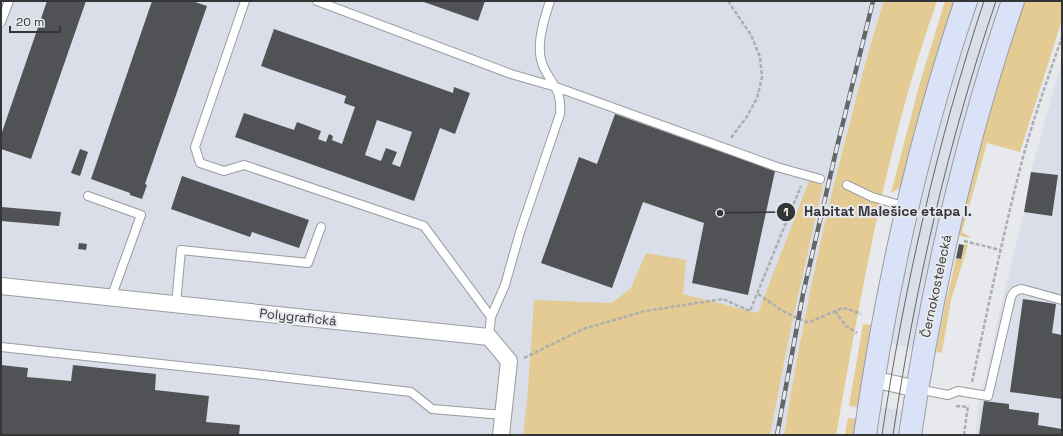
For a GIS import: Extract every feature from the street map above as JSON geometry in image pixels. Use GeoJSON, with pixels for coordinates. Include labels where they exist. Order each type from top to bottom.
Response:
{"type":"FeatureCollection","features":[{"type":"Feature","properties":{"kind":"main road"},"geometry":{"type":"LineString","coordinates":[[865,435],[873,379],[887,303],[907,207],[936,96],[966,1]]}},
{"type":"Feature","properties":{"kind":"main road","name":"Černokostelecká"},"geometry":{"type":"LineString","coordinates":[[910,435],[917,388],[938,275],[957,190],[985,88],[1013,1]]}},
{"type":"Feature","properties":{"kind":"street","name":"Polygrafická"},"geometry":{"type":"LineString","coordinates":[[1,286],[489,336]]}},
{"type":"Feature","properties":{"kind":"street"},"geometry":{"type":"LineString","coordinates":[[489,336],[509,361],[501,435]]}},
{"type":"Feature","properties":{"kind":"street"},"geometry":{"type":"LineString","coordinates":[[873,379],[917,388]]}},
{"type":"Feature","properties":{"kind":"lane"},"geometry":{"type":"LineString","coordinates":[[1,22],[9,1]]}},
{"type":"Feature","properties":{"kind":"lane"},"geometry":{"type":"LineString","coordinates":[[245,1],[195,147],[200,163],[224,171],[244,165],[424,226],[491,317]]}},
{"type":"Feature","properties":{"kind":"lane"},"geometry":{"type":"LineString","coordinates":[[317,1],[512,74],[556,87],[777,167],[820,179]]}},
{"type":"Feature","properties":{"kind":"lane"},"geometry":{"type":"LineString","coordinates":[[489,336],[491,317],[506,285],[520,232],[560,114],[561,101],[556,87],[543,67],[539,48],[542,25],[550,1]]}},
{"type":"Feature","properties":{"kind":"lane"},"geometry":{"type":"LineString","coordinates":[[846,185],[872,197],[907,207]]}},
{"type":"Feature","properties":{"kind":"lane"},"geometry":{"type":"LineString","coordinates":[[88,196],[141,215],[111,298]]}},
{"type":"Feature","properties":{"kind":"lane"},"geometry":{"type":"LineString","coordinates":[[176,304],[181,250],[308,263],[321,227]]}},
{"type":"Feature","properties":{"kind":"lane"},"geometry":{"type":"LineString","coordinates":[[917,388],[948,395],[958,391],[988,396],[1011,297],[1014,292],[1022,289],[1062,300]]}},
{"type":"Feature","properties":{"kind":"lane"},"geometry":{"type":"LineString","coordinates":[[1,347],[410,392],[432,409],[503,415]]}},
{"type":"Feature","properties":{"kind":"path"},"geometry":{"type":"LineString","coordinates":[[726,149],[731,136],[746,118],[757,98],[762,77],[760,57],[751,35],[728,1]]}},
{"type":"Feature","properties":{"kind":"path"},"geometry":{"type":"LineString","coordinates":[[964,435],[970,393],[1000,250],[1022,160],[1044,88],[1062,37]]}},
{"type":"Feature","properties":{"kind":"path"},"geometry":{"type":"LineString","coordinates":[[524,358],[583,329],[644,311],[723,300],[750,311],[806,175]]}},
{"type":"Feature","properties":{"kind":"path"},"geometry":{"type":"LineString","coordinates":[[959,239],[1000,250]]}},
{"type":"Feature","properties":{"kind":"path"},"geometry":{"type":"LineString","coordinates":[[758,294],[781,310],[806,322],[810,322],[842,308],[861,314]]}},
{"type":"Feature","properties":{"kind":"path"},"geometry":{"type":"LineString","coordinates":[[835,311],[846,326],[858,333]]}},
{"type":"Feature","properties":{"kind":"path"},"geometry":{"type":"LineString","coordinates":[[954,405],[968,408]]}},
{"type":"Feature","properties":{"kind":"shaded area"},"geometry":{"type":"Polygon","coordinates":[[[1,1],[884,1],[874,29],[839,162],[803,324],[784,435],[1,435],[1,1]]]}},
{"type":"Feature","properties":{"kind":"shaded area"},"geometry":{"type":"Polygon","coordinates":[[[884,1],[937,1],[919,54],[890,161],[866,270],[836,435],[784,435],[805,315],[822,236],[862,74],[884,1]]]}},
{"type":"Feature","properties":{"kind":"shaded area"},"geometry":{"type":"Polygon","coordinates":[[[945,1],[955,1],[903,183],[899,188],[891,193],[919,86],[945,1]]]}},
{"type":"Feature","properties":{"kind":"shaded area"},"geometry":{"type":"Polygon","coordinates":[[[977,1],[1003,1],[914,346],[912,348],[892,344],[890,341],[919,203],[956,67],[977,1]]]}},
{"type":"Feature","properties":{"kind":"shaded area"},"geometry":{"type":"Polygon","coordinates":[[[1024,1],[1062,1],[1062,20],[1020,152],[987,143],[962,232],[970,238],[957,235],[990,108],[1024,1]]]}},
{"type":"Feature","properties":{"kind":"shaded area"},"geometry":{"type":"Polygon","coordinates":[[[1062,60],[1062,435],[975,435],[981,389],[985,381],[997,323],[1024,212],[1031,172],[1062,60]]]}},
{"type":"Feature","properties":{"kind":"shaded area"},"geometry":{"type":"Polygon","coordinates":[[[809,181],[823,185],[791,327],[770,435],[523,435],[527,402],[534,300],[612,303],[631,288],[646,253],[686,260],[683,294],[758,313],[809,181]]]}},
{"type":"Feature","properties":{"kind":"shaded area"},"geometry":{"type":"Polygon","coordinates":[[[964,244],[968,245],[951,300],[942,352],[938,353],[936,351],[947,295],[956,258],[961,259],[964,244]]]}},
{"type":"Feature","properties":{"kind":"shaded area"},"geometry":{"type":"Polygon","coordinates":[[[863,324],[872,325],[858,407],[849,406],[863,324]]]}},
{"type":"Feature","properties":{"kind":"shaded area"},"geometry":{"type":"Polygon","coordinates":[[[881,407],[903,411],[903,414],[900,414],[897,435],[878,435],[881,412],[878,411],[881,407]]]}},
{"type":"Feature","properties":{"kind":"shaded area"},"geometry":{"type":"Polygon","coordinates":[[[848,418],[857,419],[854,435],[845,435],[848,418]]]}},
{"type":"Feature","properties":{"kind":"building"},"geometry":{"type":"Polygon","coordinates":[[[47,1],[86,1],[31,159],[1,149],[1,135],[47,1]]]}},
{"type":"Feature","properties":{"kind":"building"},"geometry":{"type":"Polygon","coordinates":[[[152,1],[192,1],[207,6],[145,184],[147,185],[142,199],[130,195],[130,193],[91,179],[152,1]]]}},
{"type":"Feature","properties":{"kind":"building"},"geometry":{"type":"Polygon","coordinates":[[[421,1],[485,1],[478,21],[421,1]]]}},
{"type":"Feature","properties":{"kind":"building"},"geometry":{"type":"Polygon","coordinates":[[[274,29],[453,93],[454,87],[470,93],[455,134],[440,128],[414,201],[235,137],[244,113],[294,130],[297,122],[321,131],[318,139],[326,142],[329,134],[333,136],[332,140],[342,144],[355,107],[344,103],[346,96],[261,66],[274,29]],[[377,120],[365,155],[381,161],[386,148],[397,152],[392,164],[400,167],[412,132],[377,120]]]}},
{"type":"Feature","properties":{"kind":"building"},"geometry":{"type":"Polygon","coordinates":[[[615,114],[775,171],[748,295],[692,283],[704,223],[643,202],[612,288],[541,263],[579,157],[597,164],[615,114]]]}},
{"type":"Feature","properties":{"kind":"building"},"geometry":{"type":"Polygon","coordinates":[[[80,149],[88,152],[80,176],[71,173],[80,149]]]}},
{"type":"Feature","properties":{"kind":"building"},"geometry":{"type":"Polygon","coordinates":[[[1031,172],[1058,175],[1052,216],[1024,212],[1031,172]]]}},
{"type":"Feature","properties":{"kind":"building"},"geometry":{"type":"Polygon","coordinates":[[[182,176],[309,220],[299,248],[252,232],[250,237],[171,209],[182,176]]]}},
{"type":"Feature","properties":{"kind":"building"},"geometry":{"type":"Polygon","coordinates":[[[1,207],[61,212],[59,226],[1,221],[1,207]]]}},
{"type":"Feature","properties":{"kind":"building"},"geometry":{"type":"Polygon","coordinates":[[[79,243],[87,244],[86,250],[78,249],[79,243]]]}},
{"type":"Feature","properties":{"kind":"building"},"geometry":{"type":"Polygon","coordinates":[[[959,244],[964,245],[961,259],[956,258],[959,244]]]}},
{"type":"Feature","properties":{"kind":"building"},"geometry":{"type":"Polygon","coordinates":[[[1023,299],[1056,304],[1052,333],[1062,335],[1062,399],[1010,392],[1023,299]]]}},
{"type":"Feature","properties":{"kind":"building"},"geometry":{"type":"Polygon","coordinates":[[[1,365],[28,368],[27,377],[71,381],[73,365],[156,374],[155,390],[209,396],[206,422],[240,425],[239,435],[1,435],[1,365]]]}},
{"type":"Feature","properties":{"kind":"building"},"geometry":{"type":"Polygon","coordinates":[[[984,401],[1009,404],[1009,409],[1039,413],[1038,425],[1062,429],[1062,435],[979,435],[984,401]]]}},
{"type":"Feature","properties":{"kind":"tram line"},"geometry":{"type":"LineString","coordinates":[[882,435],[901,325],[924,216],[951,108],[984,1]]}},
{"type":"Feature","properties":{"kind":"tram line"},"geometry":{"type":"LineString","coordinates":[[893,435],[912,325],[935,216],[963,108],[996,1]]}},
{"type":"Feature","properties":{"kind":"railway"},"geometry":{"type":"LineString","coordinates":[[777,435],[803,294],[873,1]]}},
{"type":"Feature","properties":{"kind":"place","name":"Habitat Malešice etapa I."},"geometry":{"type":"Point","coordinates":[720,213]}}]}
